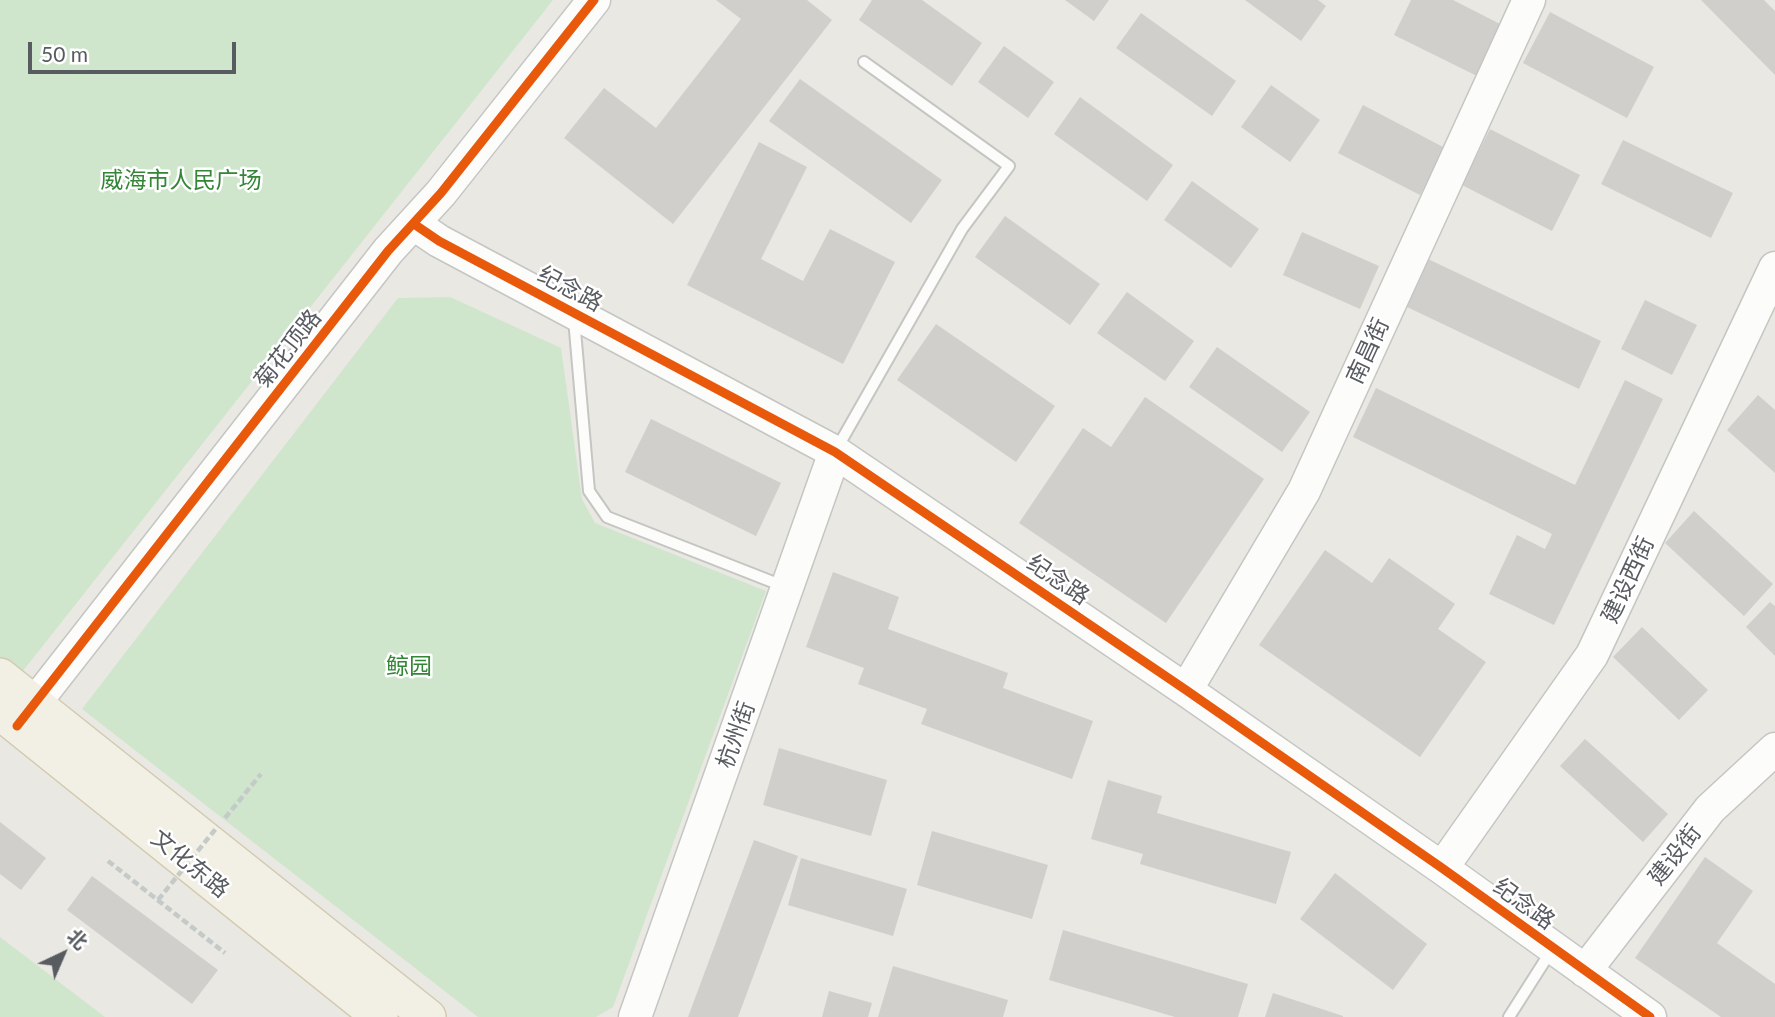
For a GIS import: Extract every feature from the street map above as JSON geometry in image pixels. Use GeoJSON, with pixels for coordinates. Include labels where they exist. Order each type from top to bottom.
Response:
{"type":"FeatureCollection","features":[{"type":"Feature","properties":{"kind":"main road"},"geometry":{"type":"LineString","coordinates":[[0,676],[17,714],[428,1017]]}},
{"type":"Feature","properties":{"kind":"main road","name":"文化东路"},"geometry":{"type":"LineString","coordinates":[[17,714],[380,1017]]}},
{"type":"Feature","properties":{"kind":"street","name":"菊花顶路"},"geometry":{"type":"LineString","coordinates":[[17,714],[388,251],[414,224],[594,0]]}},
{"type":"Feature","properties":{"kind":"street","name":"南昌街"},"geometry":{"type":"LineString","coordinates":[[1186,690],[1304,491],[1529,0]]}},
{"type":"Feature","properties":{"kind":"street","name":"纪念路"},"geometry":{"type":"LineString","coordinates":[[414,224],[439,241],[835,452],[1186,690],[1650,1017]]}},
{"type":"Feature","properties":{"kind":"street","name":"建设西街"},"geometry":{"type":"LineString","coordinates":[[1442,868],[1592,655],[1775,268]]}},
{"type":"Feature","properties":{"kind":"street","name":"杭州街"},"geometry":{"type":"LineString","coordinates":[[635,1017],[835,452]]}},
{"type":"Feature","properties":{"kind":"street","name":"建设街"},"geometry":{"type":"LineString","coordinates":[[1585,971],[1710,809],[1775,749]]}},
{"type":"Feature","properties":{"kind":"lane"},"geometry":{"type":"LineString","coordinates":[[835,452],[961,229],[1009,166],[864,62]]}},
{"type":"Feature","properties":{"kind":"lane"},"geometry":{"type":"LineString","coordinates":[[573,313],[589,491],[607,517],[788,588]]}},
{"type":"Feature","properties":{"kind":"lane"},"geometry":{"type":"LineString","coordinates":[[1509,1017],[1552,949]]}},
{"type":"Feature","properties":{"kind":"path"},"geometry":{"type":"LineString","coordinates":[[158,900],[261,774]]}},
{"type":"Feature","properties":{"kind":"path"},"geometry":{"type":"LineString","coordinates":[[108,861],[225,953]]}},
{"type":"Feature","properties":{"kind":"green space","name":"威海市人民广场"},"geometry":{"type":"Polygon","coordinates":[[[0,0],[553,0],[15,681],[0,669],[0,0]]]}},
{"type":"Feature","properties":{"kind":"green space","name":"鲸园"},"geometry":{"type":"Polygon","coordinates":[[[450,297],[561,348],[582,499],[595,523],[766,591],[613,1007],[596,1017],[478,1017],[82,709],[398,298],[450,297]]]}},
{"type":"Feature","properties":{"kind":"green space"},"geometry":{"type":"Polygon","coordinates":[[[0,937],[105,1017],[0,1017],[0,937]]]}},
{"type":"Feature","properties":{"kind":"building"},"geometry":{"type":"Polygon","coordinates":[[[716,0],[807,0],[832,20],[673,224],[564,138],[604,88],[656,128],[741,19],[716,0]]]}},
{"type":"Feature","properties":{"kind":"building"},"geometry":{"type":"Polygon","coordinates":[[[872,0],[922,0],[982,43],[952,86],[859,20],[872,0]]]}},
{"type":"Feature","properties":{"kind":"building"},"geometry":{"type":"Polygon","coordinates":[[[1065,0],[1109,0],[1094,21],[1065,0]]]}},
{"type":"Feature","properties":{"kind":"building"},"geometry":{"type":"Polygon","coordinates":[[[1245,0],[1318,0],[1326,6],[1301,41],[1245,0]]]}},
{"type":"Feature","properties":{"kind":"building"},"geometry":{"type":"Polygon","coordinates":[[[1411,0],[1453,0],[1502,25],[1477,76],[1394,35],[1411,0]]]}},
{"type":"Feature","properties":{"kind":"building"},"geometry":{"type":"Polygon","coordinates":[[[1701,0],[1764,0],[1775,11],[1775,75],[1701,0]]]}},
{"type":"Feature","properties":{"kind":"building"},"geometry":{"type":"Polygon","coordinates":[[[1550,12],[1654,67],[1627,118],[1523,63],[1550,12]]]}},
{"type":"Feature","properties":{"kind":"building"},"geometry":{"type":"Polygon","coordinates":[[[1141,13],[1236,81],[1212,116],[1116,48],[1141,13]]]}},
{"type":"Feature","properties":{"kind":"building"},"geometry":{"type":"Polygon","coordinates":[[[1004,46],[1054,82],[1028,118],[978,82],[1004,46]]]}},
{"type":"Feature","properties":{"kind":"building"},"geometry":{"type":"Polygon","coordinates":[[[800,79],[942,180],[911,223],[769,121],[800,79]]]}},
{"type":"Feature","properties":{"kind":"building"},"geometry":{"type":"Polygon","coordinates":[[[1271,85],[1320,120],[1290,162],[1241,127],[1271,85]]]}},
{"type":"Feature","properties":{"kind":"building"},"geometry":{"type":"Polygon","coordinates":[[[1080,97],[1173,165],[1147,201],[1054,134],[1080,97]]]}},
{"type":"Feature","properties":{"kind":"building"},"geometry":{"type":"Polygon","coordinates":[[[1363,105],[1445,148],[1420,195],[1338,153],[1363,105]]]}},
{"type":"Feature","properties":{"kind":"building"},"geometry":{"type":"Polygon","coordinates":[[[1490,129],[1580,175],[1552,231],[1462,185],[1490,129]]]}},
{"type":"Feature","properties":{"kind":"building"},"geometry":{"type":"Polygon","coordinates":[[[1623,140],[1733,193],[1711,238],[1601,184],[1623,140]]]}},
{"type":"Feature","properties":{"kind":"building"},"geometry":{"type":"Polygon","coordinates":[[[759,142],[807,167],[761,259],[803,281],[830,229],[895,262],[843,364],[687,285],[759,142]]]}},
{"type":"Feature","properties":{"kind":"building"},"geometry":{"type":"Polygon","coordinates":[[[1192,181],[1259,229],[1231,268],[1164,220],[1192,181]]]}},
{"type":"Feature","properties":{"kind":"building"},"geometry":{"type":"Polygon","coordinates":[[[1005,216],[1100,284],[1070,325],[975,257],[1005,216]]]}},
{"type":"Feature","properties":{"kind":"building"},"geometry":{"type":"Polygon","coordinates":[[[1302,232],[1379,266],[1360,309],[1283,275],[1302,232]]]}},
{"type":"Feature","properties":{"kind":"building"},"geometry":{"type":"Polygon","coordinates":[[[1428,259],[1601,341],[1579,389],[1405,306],[1428,259]]]}},
{"type":"Feature","properties":{"kind":"building"},"geometry":{"type":"Polygon","coordinates":[[[1127,292],[1194,341],[1165,381],[1097,333],[1127,292]]]}},
{"type":"Feature","properties":{"kind":"building"},"geometry":{"type":"Polygon","coordinates":[[[1645,300],[1697,325],[1672,375],[1621,349],[1645,300]]]}},
{"type":"Feature","properties":{"kind":"building"},"geometry":{"type":"Polygon","coordinates":[[[936,324],[1055,406],[1016,462],[897,380],[936,324]]]}},
{"type":"Feature","properties":{"kind":"building"},"geometry":{"type":"Polygon","coordinates":[[[1217,347],[1310,412],[1282,452],[1189,387],[1217,347]]]}},
{"type":"Feature","properties":{"kind":"building"},"geometry":{"type":"Polygon","coordinates":[[[1625,380],[1663,399],[1554,625],[1489,594],[1517,535],[1545,549],[1552,534],[1353,437],[1376,388],[1575,485],[1625,380]]]}},
{"type":"Feature","properties":{"kind":"building"},"geometry":{"type":"Polygon","coordinates":[[[1758,395],[1775,410],[1775,473],[1727,430],[1758,395]]]}},
{"type":"Feature","properties":{"kind":"building"},"geometry":{"type":"Polygon","coordinates":[[[1145,397],[1264,479],[1166,623],[1019,523],[1083,428],[1111,447],[1145,397]]]}},
{"type":"Feature","properties":{"kind":"building"},"geometry":{"type":"Polygon","coordinates":[[[651,419],[781,483],[756,536],[625,472],[651,419]]]}},
{"type":"Feature","properties":{"kind":"building"},"geometry":{"type":"Polygon","coordinates":[[[1694,511],[1773,584],[1744,616],[1665,543],[1694,511]]]}},
{"type":"Feature","properties":{"kind":"building"},"geometry":{"type":"Polygon","coordinates":[[[1325,550],[1372,583],[1389,558],[1455,604],[1438,629],[1486,662],[1420,757],[1259,645],[1325,550]]]}},
{"type":"Feature","properties":{"kind":"building"},"geometry":{"type":"Polygon","coordinates":[[[833,572],[899,597],[888,629],[1008,673],[1003,688],[1093,721],[1072,779],[921,724],[927,709],[858,684],[864,668],[806,647],[833,572]]]}},
{"type":"Feature","properties":{"kind":"building"},"geometry":{"type":"Polygon","coordinates":[[[1770,602],[1775,606],[1775,656],[1746,627],[1770,602]]]}},
{"type":"Feature","properties":{"kind":"building"},"geometry":{"type":"Polygon","coordinates":[[[1642,627],[1708,690],[1679,720],[1613,657],[1642,627]]]}},
{"type":"Feature","properties":{"kind":"building"},"geometry":{"type":"Polygon","coordinates":[[[1585,739],[1668,814],[1643,842],[1560,766],[1585,739]]]}},
{"type":"Feature","properties":{"kind":"building"},"geometry":{"type":"Polygon","coordinates":[[[779,748],[887,780],[871,836],[763,805],[779,748]]]}},
{"type":"Feature","properties":{"kind":"building"},"geometry":{"type":"Polygon","coordinates":[[[1108,780],[1162,796],[1157,813],[1291,852],[1276,904],[1140,864],[1143,854],[1091,839],[1108,780]]]}},
{"type":"Feature","properties":{"kind":"building"},"geometry":{"type":"Polygon","coordinates":[[[0,822],[46,858],[21,890],[0,874],[0,822]]]}},
{"type":"Feature","properties":{"kind":"building"},"geometry":{"type":"Polygon","coordinates":[[[932,831],[1048,865],[1032,919],[917,885],[932,831]]]}},
{"type":"Feature","properties":{"kind":"building"},"geometry":{"type":"Polygon","coordinates":[[[754,840],[798,856],[738,1017],[688,1017],[754,840]]]}},
{"type":"Feature","properties":{"kind":"building"},"geometry":{"type":"Polygon","coordinates":[[[1705,857],[1753,891],[1717,943],[1775,984],[1775,1017],[1721,1017],[1635,958],[1705,857]]]}},
{"type":"Feature","properties":{"kind":"building"},"geometry":{"type":"Polygon","coordinates":[[[801,858],[907,889],[893,936],[788,905],[801,858]]]}},
{"type":"Feature","properties":{"kind":"building"},"geometry":{"type":"Polygon","coordinates":[[[1335,873],[1427,944],[1393,990],[1300,919],[1335,873]]]}},
{"type":"Feature","properties":{"kind":"building"},"geometry":{"type":"Polygon","coordinates":[[[92,876],[218,970],[192,1004],[67,910],[92,876]]]}},
{"type":"Feature","properties":{"kind":"building"},"geometry":{"type":"Polygon","coordinates":[[[1063,930],[1248,984],[1238,1017],[1175,1017],[1049,980],[1063,930]]]}},
{"type":"Feature","properties":{"kind":"building"},"geometry":{"type":"Polygon","coordinates":[[[893,966],[1008,1000],[1003,1017],[878,1017],[893,966]]]}},
{"type":"Feature","properties":{"kind":"building"},"geometry":{"type":"Polygon","coordinates":[[[829,991],[872,1003],[868,1017],[822,1017],[829,991]]]}},
{"type":"Feature","properties":{"kind":"building"},"geometry":{"type":"Polygon","coordinates":[[[1273,993],[1343,1016],[1343,1017],[1265,1017],[1273,993]]]}},
{"type":"Feature","properties":{"kind":"cycle path"},"geometry":{"type":"LineString","coordinates":[[17,726],[388,251],[441,193],[594,0]]}},
{"type":"Feature","properties":{"kind":"cycle path"},"geometry":{"type":"LineString","coordinates":[[414,224],[439,241],[835,452],[1186,690],[1650,1017]]}}]}
